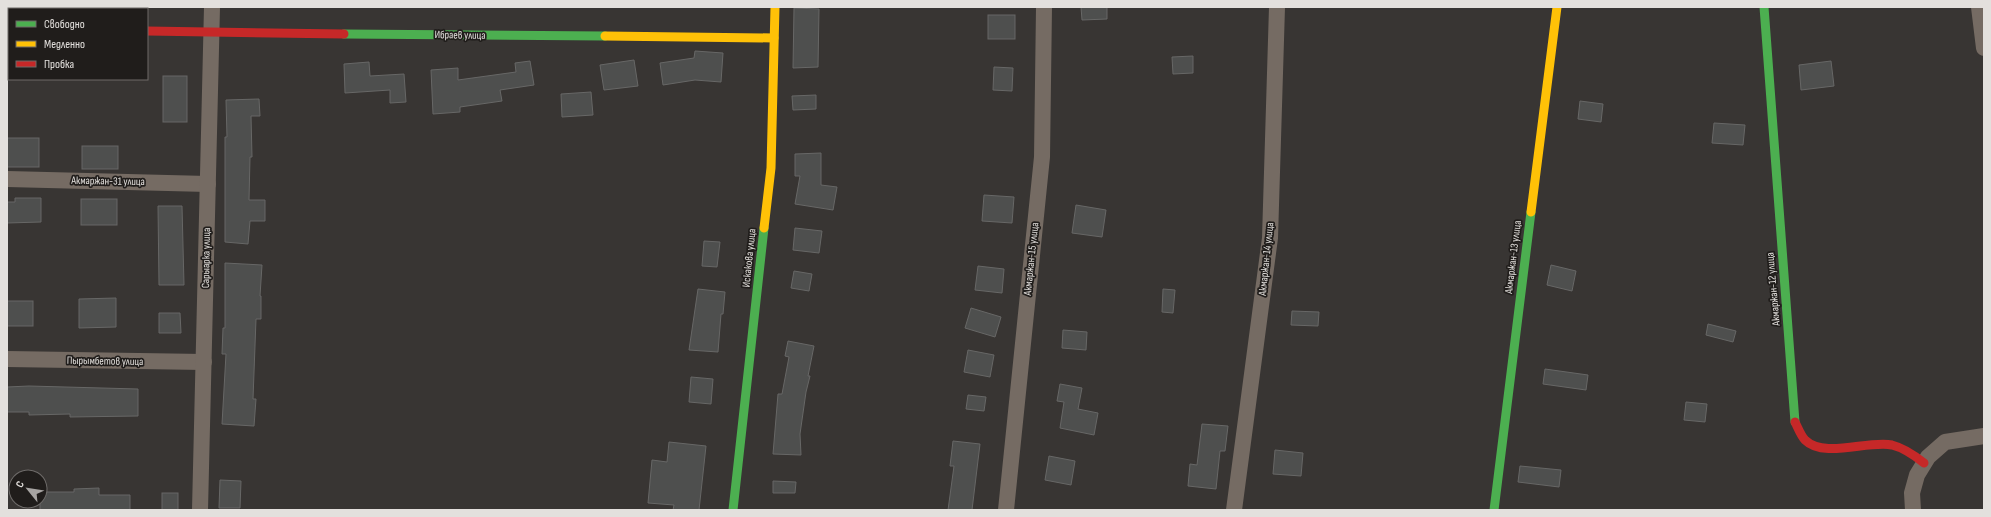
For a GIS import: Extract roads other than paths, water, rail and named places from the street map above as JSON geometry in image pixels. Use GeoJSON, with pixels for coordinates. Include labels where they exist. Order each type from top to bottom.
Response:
{"type":"FeatureCollection","features":[{"type":"Feature","properties":{"kind":"street","name":"Сарыарка улица"},"geometry":{"type":"LineString","coordinates":[[200,510],[212,7]]}},
{"type":"Feature","properties":{"kind":"street","name":"Искакова улица"},"geometry":{"type":"LineString","coordinates":[[733,510],[771,168],[774,7]]}},
{"type":"Feature","properties":{"kind":"street","name":"Акмаржан-15 улица"},"geometry":{"type":"LineString","coordinates":[[1006,510],[1042,157],[1044,7]]}},
{"type":"Feature","properties":{"kind":"street","name":"Акмаржан-14 улица"},"geometry":{"type":"LineString","coordinates":[[1234,510],[1270,238],[1277,7]]}},
{"type":"Feature","properties":{"kind":"street","name":"Акмаржан-13 улица"},"geometry":{"type":"LineString","coordinates":[[1494,510],[1557,7]]}},
{"type":"Feature","properties":{"kind":"street","name":"Акмаржан-12 улица"},"geometry":{"type":"LineString","coordinates":[[1764,7],[1795,423],[1807,441],[1831,450],[1872,443],[1891,444],[1905,449],[1924,463]]}},
{"type":"Feature","properties":{"kind":"street"},"geometry":{"type":"LineString","coordinates":[[1979,7],[1984,48]]}},
{"type":"Feature","properties":{"kind":"street","name":"Ибраев улица"},"geometry":{"type":"LineString","coordinates":[[148,31],[212,33],[774,38]]}},
{"type":"Feature","properties":{"kind":"street","name":"Акмаржан-31 улица"},"geometry":{"type":"LineString","coordinates":[[7,179],[208,184]]}},
{"type":"Feature","properties":{"kind":"street","name":"Пырымбетов улица"},"geometry":{"type":"LineString","coordinates":[[7,359],[204,362]]}},
{"type":"Feature","properties":{"kind":"street"},"geometry":{"type":"LineString","coordinates":[[1913,510],[1912,493],[1917,475],[1928,457],[1945,442],[1984,436]]}}]}
